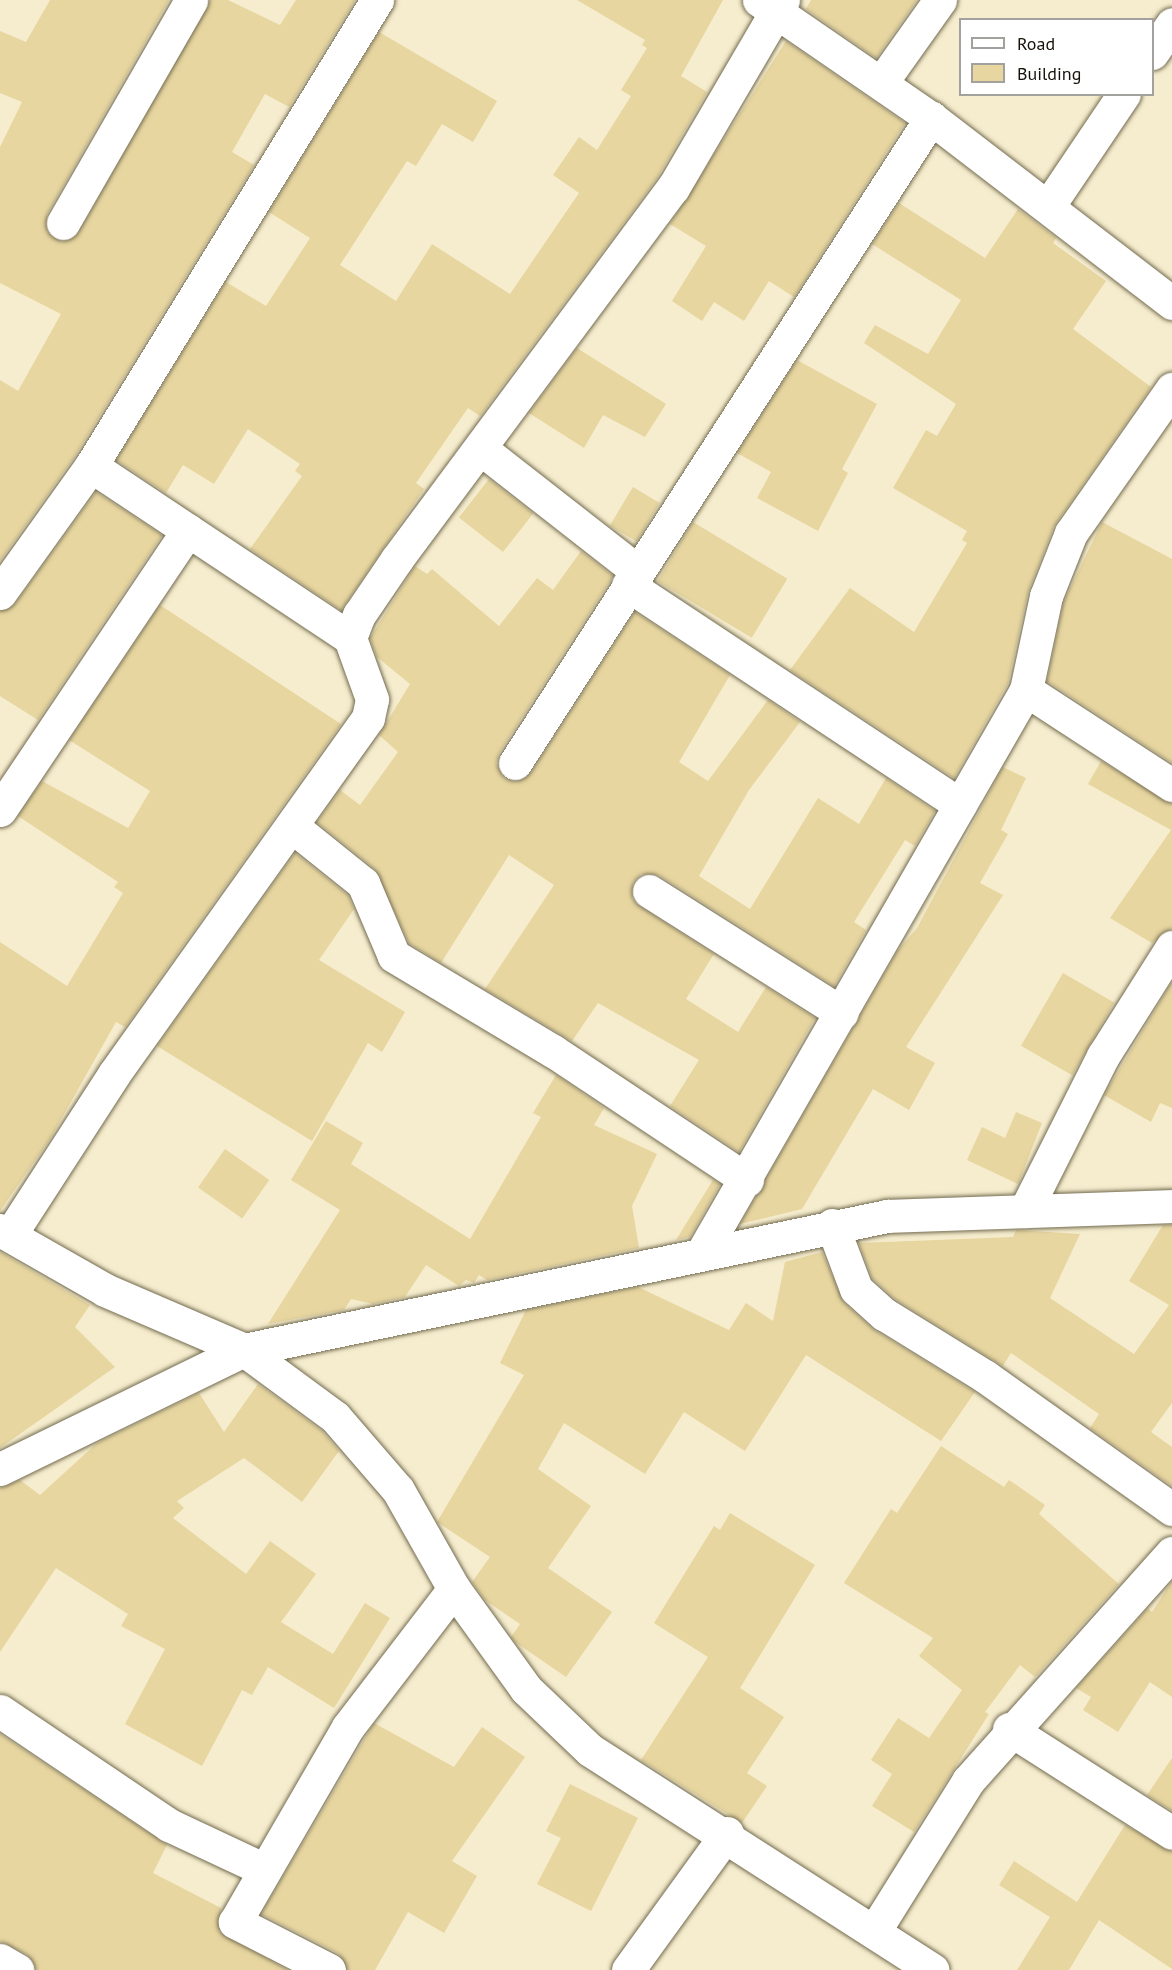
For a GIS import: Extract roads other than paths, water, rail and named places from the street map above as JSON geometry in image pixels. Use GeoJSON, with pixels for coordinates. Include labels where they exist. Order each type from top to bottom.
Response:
{"type":"FeatureCollection","features":[{"type":"Feature","properties":{"kind":"street"},"geometry":{"type":"LineString","coordinates":[[63,223],[191,0]]}},
{"type":"Feature","properties":{"kind":"street"},"geometry":{"type":"LineString","coordinates":[[0,593],[90,466],[377,0]]}},
{"type":"Feature","properties":{"kind":"street"},"geometry":{"type":"LineString","coordinates":[[881,83],[940,0]]}},
{"type":"Feature","properties":{"kind":"street"},"geometry":{"type":"LineString","coordinates":[[350,638],[359,615],[397,559],[673,188],[773,4],[1048,205],[1172,303]]}},
{"type":"Feature","properties":{"kind":"street"},"geometry":{"type":"LineString","coordinates":[[1154,50],[1172,24]]}},
{"type":"Feature","properties":{"kind":"street"},"geometry":{"type":"LineString","coordinates":[[1048,205],[1123,96]]}},
{"type":"Feature","properties":{"kind":"street"},"geometry":{"type":"LineString","coordinates":[[514,763],[931,118]]}},
{"type":"Feature","properties":{"kind":"street"},"geometry":{"type":"LineString","coordinates":[[702,1253],[747,1180],[1026,690],[1046,596],[1071,532],[1172,389]]}},
{"type":"Feature","properties":{"kind":"street"},"geometry":{"type":"LineString","coordinates":[[481,449],[633,578],[960,805]]}},
{"type":"Feature","properties":{"kind":"street"},"geometry":{"type":"LineString","coordinates":[[90,466],[350,638],[372,699],[368,718],[293,827],[114,1074],[5,1233],[105,1290],[244,1350],[335,1417],[398,1490],[454,1589],[526,1689],[590,1749],[727,1833],[933,1970]]}},
{"type":"Feature","properties":{"kind":"street"},"geometry":{"type":"LineString","coordinates":[[0,810],[188,530]]}},
{"type":"Feature","properties":{"kind":"street"},"geometry":{"type":"LineString","coordinates":[[1026,690],[1172,784]]}},
{"type":"Feature","properties":{"kind":"street"},"geometry":{"type":"LineString","coordinates":[[293,827],[363,883],[394,956],[553,1050],[747,1180]]}},
{"type":"Feature","properties":{"kind":"street"},"geometry":{"type":"LineString","coordinates":[[649,891],[842,1013]]}},
{"type":"Feature","properties":{"kind":"street"},"geometry":{"type":"LineString","coordinates":[[1025,1211],[1103,1056],[1172,947]]}},
{"type":"Feature","properties":{"kind":"street"},"geometry":{"type":"LineString","coordinates":[[0,1469],[244,1350],[832,1225],[887,1216],[1172,1206]]}},
{"type":"Feature","properties":{"kind":"street"},"geometry":{"type":"LineString","coordinates":[[832,1225],[856,1289],[884,1314],[986,1377],[1172,1509]]}},
{"type":"Feature","properties":{"kind":"street"},"geometry":{"type":"LineString","coordinates":[[875,1930],[968,1781],[1009,1729],[1172,1553]]}},
{"type":"Feature","properties":{"kind":"street"},"geometry":{"type":"LineString","coordinates":[[329,1970],[235,1922],[262,1869],[348,1727],[454,1589]]}},
{"type":"Feature","properties":{"kind":"street"},"geometry":{"type":"LineString","coordinates":[[0,1711],[169,1825],[262,1869]]}},
{"type":"Feature","properties":{"kind":"street"},"geometry":{"type":"LineString","coordinates":[[1009,1729],[1172,1833]]}},
{"type":"Feature","properties":{"kind":"street"},"geometry":{"type":"LineString","coordinates":[[628,1970],[727,1833]]}},
{"type":"Feature","properties":{"kind":"street"},"geometry":{"type":"LineString","coordinates":[[0,1960],[17,1970]]}}]}
